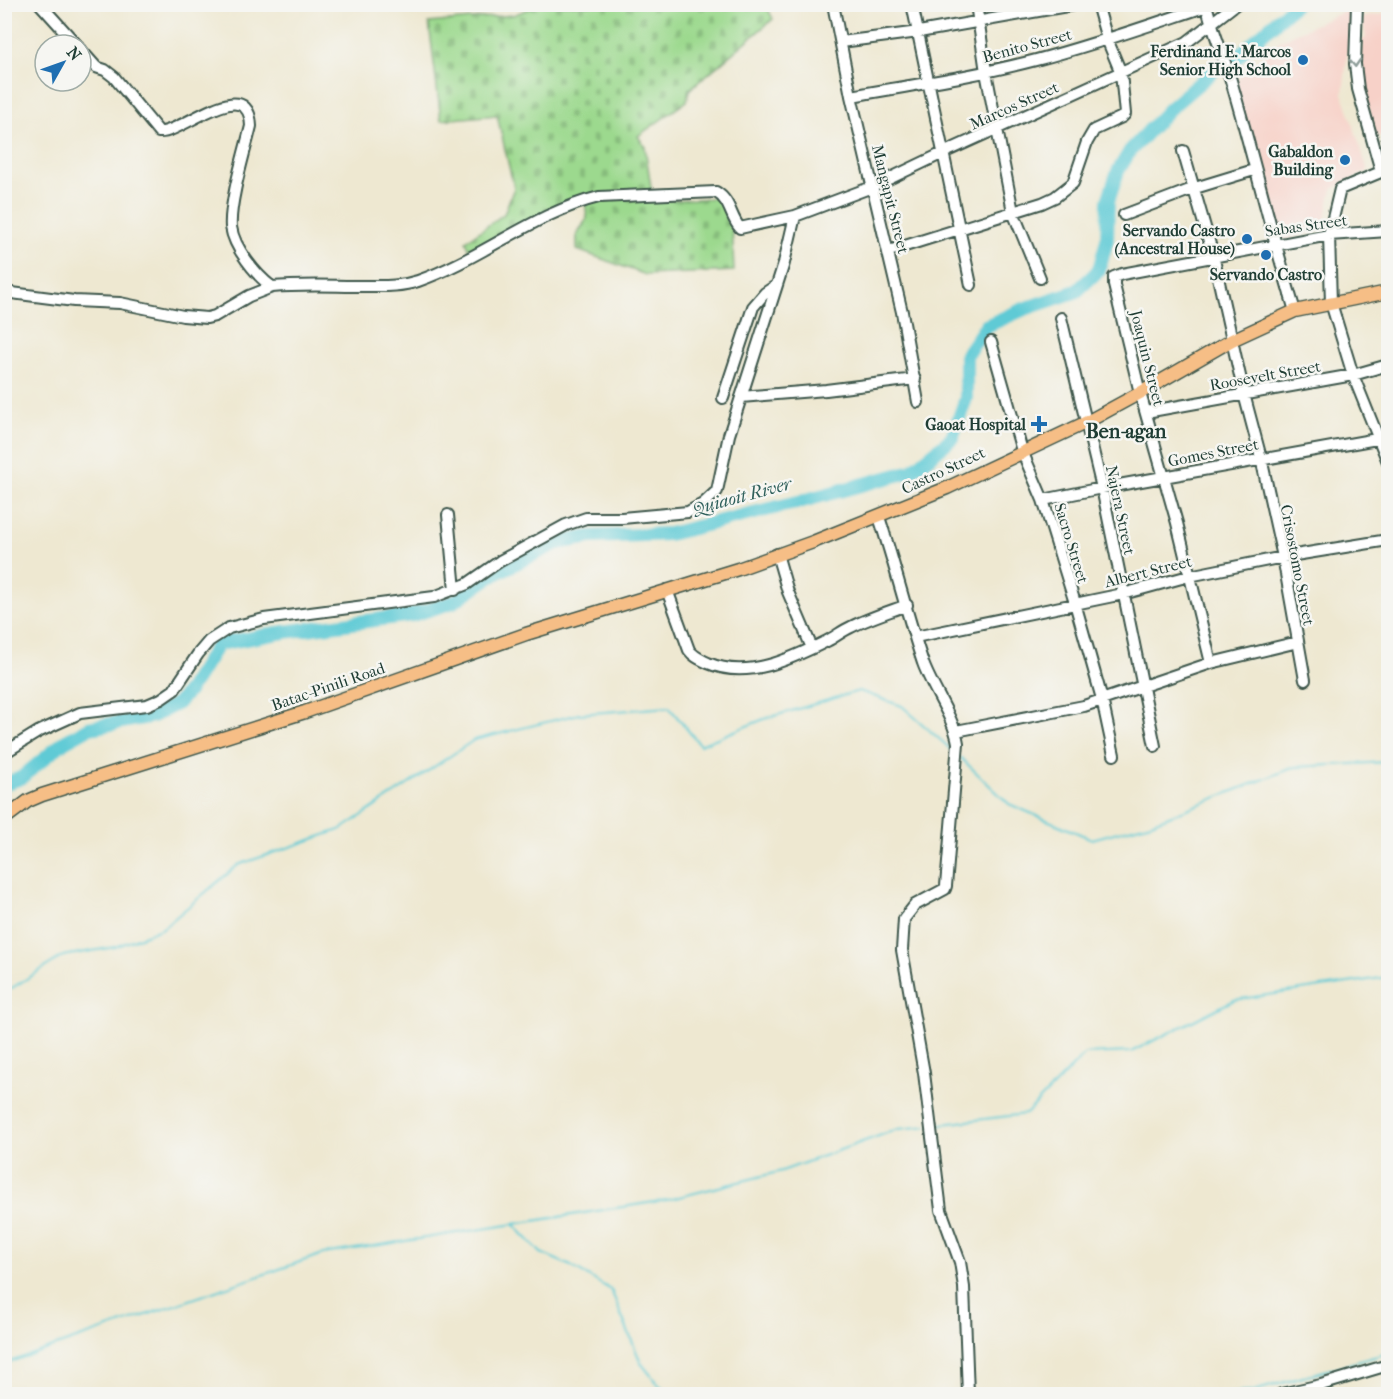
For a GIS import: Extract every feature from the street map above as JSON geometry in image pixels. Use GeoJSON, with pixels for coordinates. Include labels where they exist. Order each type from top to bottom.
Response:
{"type":"FeatureCollection","features":[{"type":"Feature","properties":{"kind":"main road","name":"Castro Street"},"geometry":{"type":"LineString","coordinates":[[667,590],[738,569],[879,517],[947,488],[1086,423],[1232,340],[1295,311],[1389,292]]}},
{"type":"Feature","properties":{"kind":"main road","name":"Batac-Pinili Road"},"geometry":{"type":"LineString","coordinates":[[4,819],[28,801],[42,795],[304,712],[526,634],[667,590]]}},
{"type":"Feature","properties":{"kind":"street"},"geometry":{"type":"LineString","coordinates":[[40,4],[66,33]]}},
{"type":"Feature","properties":{"kind":"street","name":"Mangapit Street"},"geometry":{"type":"LineString","coordinates":[[833,4],[851,96],[889,251],[918,402]]}},
{"type":"Feature","properties":{"kind":"street"},"geometry":{"type":"LineString","coordinates":[[912,4],[971,285]]}},
{"type":"Feature","properties":{"kind":"street"},"geometry":{"type":"LineString","coordinates":[[976,4],[996,129],[1013,212],[1040,278]]}},
{"type":"Feature","properties":{"kind":"street"},"geometry":{"type":"LineString","coordinates":[[841,42],[919,32],[1079,4]]}},
{"type":"Feature","properties":{"kind":"street"},"geometry":{"type":"LineString","coordinates":[[889,251],[1042,203],[1055,197],[1073,183],[1092,131],[1120,119],[1124,116],[1125,109],[1121,73],[1107,39],[1097,4]]}},
{"type":"Feature","properties":{"kind":"street","name":"Marcos Street"},"geometry":{"type":"LineString","coordinates":[[272,287],[403,285],[457,265],[529,225],[584,201],[599,197],[716,192],[722,195],[729,204],[740,228],[795,216],[872,187],[1187,42],[1236,4]]}},
{"type":"Feature","properties":{"kind":"street"},"geometry":{"type":"LineString","coordinates":[[1357,4],[1355,64],[1358,89],[1385,170],[1340,189],[1329,235],[1331,303],[1353,375],[1384,438],[1389,462]]}},
{"type":"Feature","properties":{"kind":"street"},"geometry":{"type":"LineString","coordinates":[[1206,5],[1210,23],[1228,71],[1274,244],[1295,311]]}},
{"type":"Feature","properties":{"kind":"street","name":"Benito Street"},"geometry":{"type":"LineString","coordinates":[[851,96],[986,72],[1107,39],[1206,5]]}},
{"type":"Feature","properties":{"kind":"street"},"geometry":{"type":"LineString","coordinates":[[93,64],[114,77],[159,132],[171,130],[208,110],[226,105],[234,104],[247,109],[251,126],[232,209],[231,228],[251,267],[263,281],[272,287]]}},
{"type":"Feature","properties":{"kind":"street","name":"Crisostomo Street"},"geometry":{"type":"LineString","coordinates":[[956,730],[1070,709],[1211,663],[1298,642],[1283,557],[1261,458],[1244,394],[1213,255],[1183,151]]}},
{"type":"Feature","properties":{"kind":"street"},"geometry":{"type":"LineString","coordinates":[[1124,215],[1195,188],[1254,170]]}},
{"type":"Feature","properties":{"kind":"street"},"geometry":{"type":"LineString","coordinates":[[4,753],[38,732],[80,713],[147,705],[161,699],[174,690],[209,641],[229,628],[264,619],[434,597],[455,590],[500,561],[566,525],[586,518],[622,518],[688,512],[703,504],[717,491],[741,397],[777,285],[795,216]]}},
{"type":"Feature","properties":{"kind":"street","name":"Sabas Street"},"geometry":{"type":"LineString","coordinates":[[1122,274],[1213,255],[1329,235],[1389,231]]}},
{"type":"Feature","properties":{"kind":"street","name":"Joaquin Street"},"geometry":{"type":"LineString","coordinates":[[1122,274],[1114,277],[1114,285],[1211,663]]}},
{"type":"Feature","properties":{"kind":"street"},"geometry":{"type":"LineString","coordinates":[[723,398],[753,307],[765,293],[777,285]]}},
{"type":"Feature","properties":{"kind":"street"},"geometry":{"type":"LineString","coordinates":[[4,292],[74,301],[120,303],[183,316],[207,318],[272,287]]}},
{"type":"Feature","properties":{"kind":"street","name":"Najera Street"},"geometry":{"type":"LineString","coordinates":[[1061,318],[1102,488],[1155,746]]}},
{"type":"Feature","properties":{"kind":"street","name":"Sacro Street"},"geometry":{"type":"LineString","coordinates":[[991,342],[1022,451],[1043,500],[1075,603],[1102,699],[1114,755]]}},
{"type":"Feature","properties":{"kind":"street","name":"Roosevelt Street"},"geometry":{"type":"LineString","coordinates":[[1146,412],[1353,375],[1389,365]]}},
{"type":"Feature","properties":{"kind":"street"},"geometry":{"type":"LineString","coordinates":[[741,397],[915,380]]}},
{"type":"Feature","properties":{"kind":"street","name":"Gomes Street"},"geometry":{"type":"LineString","coordinates":[[1043,500],[1261,458],[1384,438]]}},
{"type":"Feature","properties":{"kind":"street"},"geometry":{"type":"LineString","coordinates":[[448,515],[455,590]]}},
{"type":"Feature","properties":{"kind":"street"},"geometry":{"type":"LineString","coordinates":[[879,517],[931,683],[956,730],[958,751],[946,886],[945,889],[915,905],[904,919],[902,950],[924,1073],[941,1210],[960,1262],[964,1287],[968,1390]]}},
{"type":"Feature","properties":{"kind":"street","name":"Albert Street"},"geometry":{"type":"LineString","coordinates":[[915,637],[1123,594],[1189,576],[1283,557],[1389,540]]}},
{"type":"Feature","properties":{"kind":"street"},"geometry":{"type":"LineString","coordinates":[[777,554],[788,592],[812,648]]}},
{"type":"Feature","properties":{"kind":"street"},"geometry":{"type":"LineString","coordinates":[[667,590],[689,650],[695,657],[729,670],[778,663],[865,620],[907,605]]}},
{"type":"Feature","properties":{"kind":"street"},"geometry":{"type":"LineString","coordinates":[[1298,642],[1305,680]]}},
{"type":"Feature","properties":{"kind":"street"},"geometry":{"type":"LineString","coordinates":[[1281,1395],[1389,1365]]}},
{"type":"Feature","properties":{"kind":"shaded area"},"geometry":{"type":"Polygon","coordinates":[[[1352,8],[1343,94],[1368,171],[1332,189],[1323,228],[1279,241],[1235,82],[1281,40],[1352,8]]]}},
{"type":"Feature","properties":{"kind":"shaded area"},"geometry":{"type":"Polygon","coordinates":[[[1388,13],[1388,134],[1375,137],[1362,76],[1362,40],[1366,38],[1362,18],[1388,13]]]}},
{"type":"Feature","properties":{"kind":"green space"},"geometry":{"type":"Polygon","coordinates":[[[539,5],[766,5],[773,19],[689,90],[687,101],[638,136],[645,147],[653,201],[718,198],[732,222],[734,271],[646,275],[577,250],[577,235],[587,218],[585,199],[469,249],[466,241],[504,214],[514,188],[497,115],[441,120],[429,23],[513,15],[539,5]]]}},
{"type":"Feature","properties":{"kind":"waterway","name":"Quiaoit River"},"geometry":{"type":"LineString","coordinates":[[4,784],[21,778],[64,742],[89,728],[153,716],[178,703],[189,690],[218,644],[284,632],[412,615],[453,602],[494,574],[557,543],[590,537],[669,534],[912,471],[952,438],[966,398],[966,355],[986,326],[1024,309],[1077,291],[1099,270],[1107,240],[1108,201],[1118,171],[1130,151],[1169,109],[1217,68],[1235,59],[1295,4]]}},
{"type":"Feature","properties":{"kind":"waterway"},"geometry":{"type":"LineString","coordinates":[[4,993],[63,956],[115,947],[163,928],[238,865],[342,829],[474,740],[579,714],[669,707],[700,745],[764,719],[859,691],[902,706],[954,752]]}},
{"type":"Feature","properties":{"kind":"waterway"},"geometry":{"type":"LineString","coordinates":[[961,758],[1009,804],[1092,839],[1151,823],[1295,767],[1388,762]]}},
{"type":"Feature","properties":{"kind":"waterway"},"geometry":{"type":"LineString","coordinates":[[934,1125],[1026,1114],[1085,1054],[1131,1052],[1234,1000],[1388,977]]}},
{"type":"Feature","properties":{"kind":"waterway"},"geometry":{"type":"LineString","coordinates":[[4,1364],[323,1254],[667,1200],[782,1171],[898,1129],[928,1126]]}},
{"type":"Feature","properties":{"kind":"waterway"},"geometry":{"type":"LineString","coordinates":[[513,1224],[541,1253],[571,1266],[611,1290],[641,1363],[658,1384],[671,1394]]}},
{"type":"Feature","properties":{"kind":"waterway"},"geometry":{"type":"LineString","coordinates":[[1225,1394],[1250,1392],[1388,1353]]}},
{"type":"Feature","properties":{"kind":"place","name":"Ferdinand E. Marcos Senior High School"},"geometry":{"type":"Point","coordinates":[1303,60]}},
{"type":"Feature","properties":{"kind":"place","name":"Gabaldon Building"},"geometry":{"type":"Point","coordinates":[1345,160]}},
{"type":"Feature","properties":{"kind":"place","name":"Servando Castro (Ancestral House)"},"geometry":{"type":"Point","coordinates":[1247,239]}},
{"type":"Feature","properties":{"kind":"place","name":"Servando Castro"},"geometry":{"type":"Point","coordinates":[1266,255]}},
{"type":"Feature","properties":{"kind":"place","name":"Gaoat Hospital"},"geometry":{"type":"Point","coordinates":[1039,424]}},
{"type":"Feature","properties":{"kind":"district","name":"Ben-agan"},"geometry":{"type":"Point","coordinates":[1126,431]}}]}
